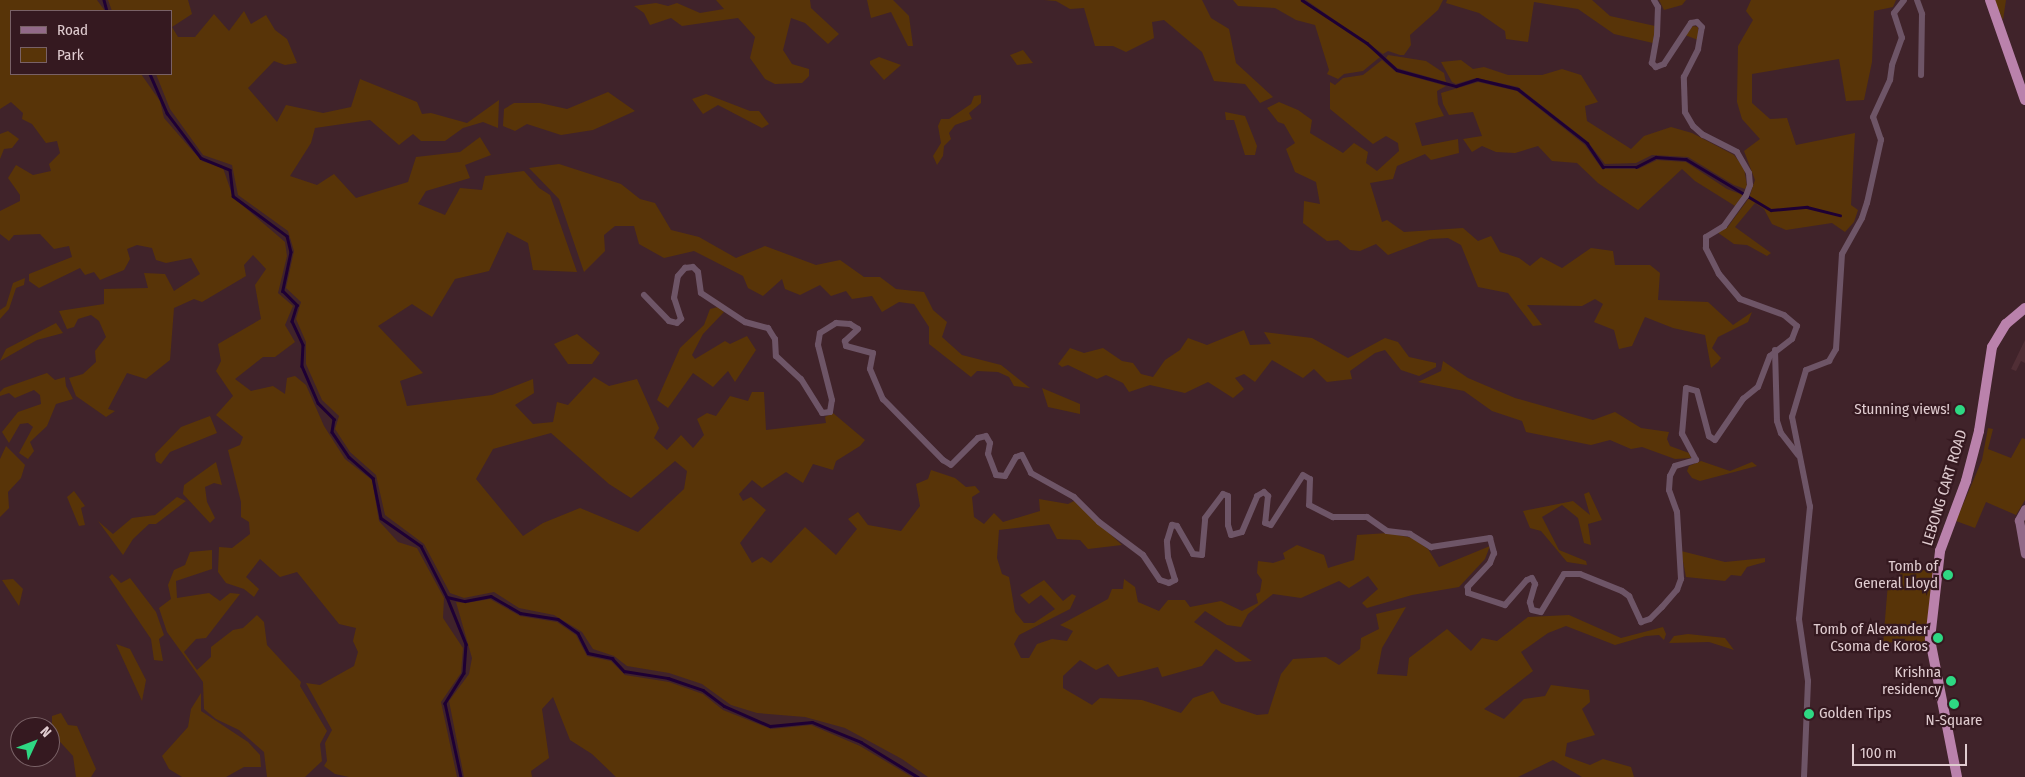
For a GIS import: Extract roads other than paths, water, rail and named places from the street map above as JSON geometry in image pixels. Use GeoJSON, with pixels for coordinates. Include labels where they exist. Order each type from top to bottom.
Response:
{"type":"FeatureCollection","features":[{"type":"Feature","properties":{"kind":"highway"},"geometry":{"type":"LineString","coordinates":[[1990,0],[2025,100]]}},
{"type":"Feature","properties":{"kind":"highway","name":"LEBONG CART ROAD"},"geometry":{"type":"LineString","coordinates":[[1957,777],[1930,639],[1940,551],[1966,481],[1979,431],[1992,347],[2006,324],[2025,308]]}},
{"type":"Feature","properties":{"kind":"main road"},"geometry":{"type":"LineString","coordinates":[[2025,509],[2019,520],[2025,553]]}},
{"type":"Feature","properties":{"kind":"street"},"geometry":{"type":"LineString","coordinates":[[644,295],[669,322],[677,323],[681,319],[674,298],[678,276],[685,268],[693,267],[698,272],[700,293],[745,322],[768,328],[775,339],[776,356],[801,380],[822,413],[830,412],[832,400],[818,345],[820,333],[836,323],[850,324],[858,328],[845,341],[846,346],[872,353],[870,369],[883,399],[943,460],[951,465],[978,438],[986,436],[990,443],[988,454],[996,475],[1005,476],[1016,457],[1022,455],[1031,473],[1074,497],[1100,522],[1143,554],[1160,580],[1169,583],[1175,580],[1168,557],[1167,542],[1172,525],[1177,526],[1193,554],[1202,555],[1205,518],[1223,494],[1228,496],[1228,525],[1231,535],[1242,532],[1257,496],[1264,492],[1268,496],[1264,523],[1271,525],[1303,474],[1310,479],[1309,505],[1333,517],[1366,517],[1387,530],[1410,534],[1431,547],[1490,538],[1494,545],[1492,558],[1468,587],[1468,593],[1505,605],[1527,580],[1532,578],[1535,584],[1530,602],[1532,610],[1541,612],[1564,574],[1580,574],[1622,591],[1629,596],[1641,622],[1650,619],[1678,590],[1681,579],[1677,512],[1669,490],[1670,476],[1675,466],[1696,460],[1682,434],[1686,388],[1696,391],[1709,436],[1715,440],[1743,399],[1758,387],[1776,350],[1795,334],[1795,321],[1740,299],[1719,274],[1706,248],[1706,237],[1724,226],[1746,196],[1750,185],[1749,173],[1737,152],[1703,135],[1693,126],[1685,112],[1684,77],[1698,49],[1702,26],[1697,22],[1691,23],[1664,64],[1656,67],[1652,62],[1658,7],[1654,0]]}},
{"type":"Feature","properties":{"kind":"street"},"geometry":{"type":"LineString","coordinates":[[1804,777],[1808,681],[1799,618],[1810,507],[1803,462],[1792,417],[1794,404],[1806,370],[1829,361],[1836,349],[1842,254],[1862,218],[1866,203],[1881,140],[1874,117],[1890,80],[1892,65],[1902,38],[1894,14],[1904,0]]}},
{"type":"Feature","properties":{"kind":"street"},"geometry":{"type":"LineString","coordinates":[[1917,0],[1922,14],[1921,75]]}},
{"type":"Feature","properties":{"kind":"street"},"geometry":{"type":"LineString","coordinates":[[1776,350],[1777,421],[1781,433],[1803,462]]}},
{"type":"Feature","properties":{"kind":"waterway"},"geometry":{"type":"LineString","coordinates":[[104,0],[107,10]]}},
{"type":"Feature","properties":{"kind":"waterway"},"geometry":{"type":"LineString","coordinates":[[1302,0],[1367,43],[1397,70],[1456,86],[1477,79],[1518,89],[1587,143],[1603,167],[1636,167],[1656,157],[1686,159],[1771,210],[1807,207],[1840,215]]}},
{"type":"Feature","properties":{"kind":"waterway"},"geometry":{"type":"LineString","coordinates":[[150,75],[167,113],[201,158],[230,170],[233,196],[287,236],[291,252],[283,291],[297,305],[292,321],[303,345],[302,366],[318,403],[334,419],[332,432],[349,457],[373,478],[381,518],[421,546],[447,597],[466,644],[464,673],[445,703],[461,777]]}},
{"type":"Feature","properties":{"kind":"waterway"},"geometry":{"type":"LineString","coordinates":[[447,597],[465,601],[491,596],[520,613],[558,619],[578,633],[588,653],[612,658],[624,671],[668,678],[703,690],[724,706],[770,726],[812,722],[861,742],[918,777]]}},
{"type":"Feature","properties":{"kind":"place","name":"Stunning views!"},"geometry":{"type":"Point","coordinates":[1960,410]}},
{"type":"Feature","properties":{"kind":"place","name":"Tomb of General Lloyd"},"geometry":{"type":"Point","coordinates":[1948,575]}},
{"type":"Feature","properties":{"kind":"place","name":"Tomb of Alexander Csoma de Koros"},"geometry":{"type":"Point","coordinates":[1938,638]}},
{"type":"Feature","properties":{"kind":"place","name":"Krishna residency"},"geometry":{"type":"Point","coordinates":[1951,681]}},
{"type":"Feature","properties":{"kind":"place","name":"N-Square"},"geometry":{"type":"Point","coordinates":[1954,704]}},
{"type":"Feature","properties":{"kind":"place","name":"Golden Tips"},"geometry":{"type":"Point","coordinates":[1809,714]}}]}
